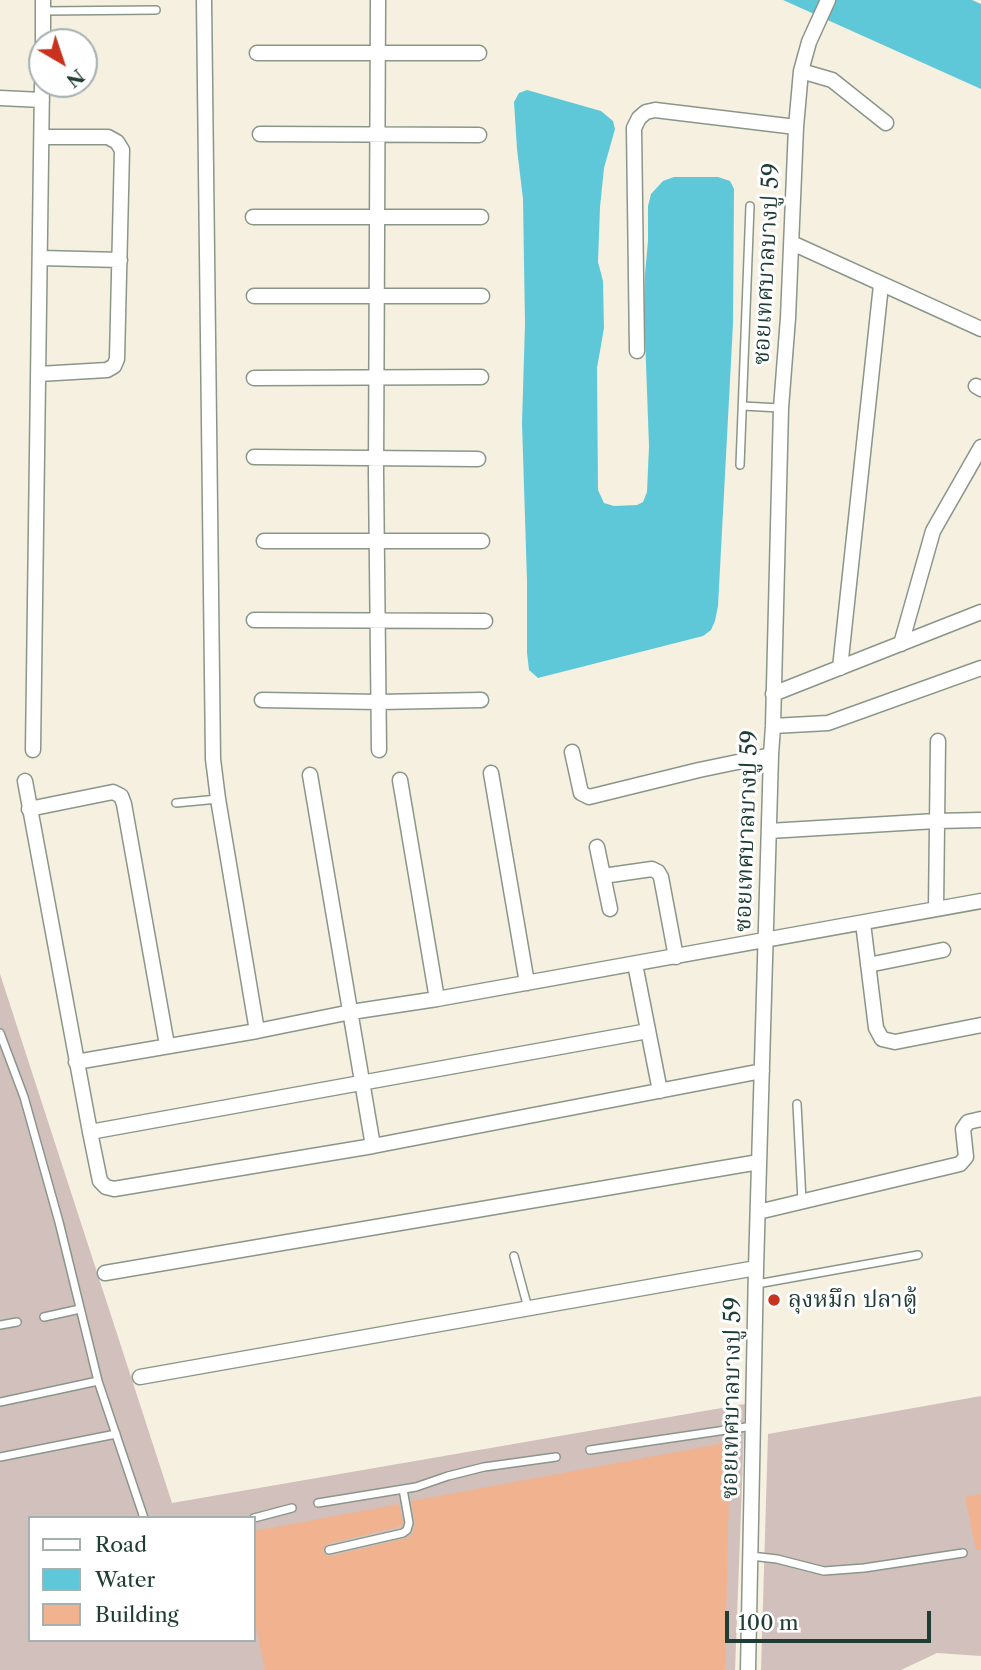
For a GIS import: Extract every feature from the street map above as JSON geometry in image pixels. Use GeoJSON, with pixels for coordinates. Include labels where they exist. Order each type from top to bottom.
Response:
{"type":"FeatureCollection","features":[{"type":"Feature","properties":{"kind":"street"},"geometry":{"type":"LineString","coordinates":[[204,0],[214,760],[218,800],[257,1031]]}},
{"type":"Feature","properties":{"kind":"street"},"geometry":{"type":"LineString","coordinates":[[377,0],[379,750]]}},
{"type":"Feature","properties":{"kind":"street","name":"ซอยเทศบาลบางปู 59"},"geometry":{"type":"LineString","coordinates":[[748,1670],[759,1162],[781,408],[801,71],[809,42],[828,0]]}},
{"type":"Feature","properties":{"kind":"street"},"geometry":{"type":"LineString","coordinates":[[43,5],[43,28]]}},
{"type":"Feature","properties":{"kind":"street"},"geometry":{"type":"LineString","coordinates":[[257,53],[479,53]]}},
{"type":"Feature","properties":{"kind":"street"},"geometry":{"type":"LineString","coordinates":[[801,71],[832,80],[886,123]]}},
{"type":"Feature","properties":{"kind":"street"},"geometry":{"type":"LineString","coordinates":[[0,98],[42,100],[33,750]]}},
{"type":"Feature","properties":{"kind":"street"},"geometry":{"type":"LineString","coordinates":[[637,351],[635,128],[639,118],[646,112],[655,110],[796,127]]}},
{"type":"Feature","properties":{"kind":"street"},"geometry":{"type":"LineString","coordinates":[[260,134],[479,135]]}},
{"type":"Feature","properties":{"kind":"street"},"geometry":{"type":"LineString","coordinates":[[39,374],[107,370],[114,366],[117,359],[122,150],[117,142],[108,136],[42,137]]}},
{"type":"Feature","properties":{"kind":"street"},"geometry":{"type":"LineString","coordinates":[[253,217],[481,217]]}},
{"type":"Feature","properties":{"kind":"street"},"geometry":{"type":"LineString","coordinates":[[792,243],[981,329]]}},
{"type":"Feature","properties":{"kind":"street"},"geometry":{"type":"LineString","coordinates":[[41,258],[120,260]]}},
{"type":"Feature","properties":{"kind":"street"},"geometry":{"type":"LineString","coordinates":[[840,668],[881,285]]}},
{"type":"Feature","properties":{"kind":"street"},"geometry":{"type":"LineString","coordinates":[[254,296],[482,296]]}},
{"type":"Feature","properties":{"kind":"street"},"geometry":{"type":"LineString","coordinates":[[254,378],[481,377]]}},
{"type":"Feature","properties":{"kind":"street"},"geometry":{"type":"LineString","coordinates":[[901,644],[933,531],[981,447]]}},
{"type":"Feature","properties":{"kind":"street"},"geometry":{"type":"LineString","coordinates":[[254,457],[478,459]]}},
{"type":"Feature","properties":{"kind":"street"},"geometry":{"type":"LineString","coordinates":[[264,541],[482,541]]}},
{"type":"Feature","properties":{"kind":"street"},"geometry":{"type":"LineString","coordinates":[[773,694],[981,612]]}},
{"type":"Feature","properties":{"kind":"street"},"geometry":{"type":"LineString","coordinates":[[254,620],[485,621]]}},
{"type":"Feature","properties":{"kind":"street"},"geometry":{"type":"LineString","coordinates":[[773,726],[828,723],[981,668]]}},
{"type":"Feature","properties":{"kind":"street"},"geometry":{"type":"LineString","coordinates":[[262,701],[481,700]]}},
{"type":"Feature","properties":{"kind":"street"},"geometry":{"type":"LineString","coordinates":[[936,909],[938,741]]}},
{"type":"Feature","properties":{"kind":"street"},"geometry":{"type":"LineString","coordinates":[[572,752],[581,793],[589,797],[771,755]]}},
{"type":"Feature","properties":{"kind":"street"},"geometry":{"type":"LineString","coordinates":[[491,773],[527,983]]}},
{"type":"Feature","properties":{"kind":"street"},"geometry":{"type":"LineString","coordinates":[[310,775],[373,1146]]}},
{"type":"Feature","properties":{"kind":"street"},"geometry":{"type":"LineString","coordinates":[[400,780],[437,999]]}},
{"type":"Feature","properties":{"kind":"street"},"geometry":{"type":"LineString","coordinates":[[25,781],[76,1062],[100,1181],[106,1187],[114,1189],[373,1146],[762,1071]]}},
{"type":"Feature","properties":{"kind":"street"},"geometry":{"type":"LineString","coordinates":[[29,809],[113,792],[121,796],[167,1045]]}},
{"type":"Feature","properties":{"kind":"street"},"geometry":{"type":"LineString","coordinates":[[769,831],[981,820]]}},
{"type":"Feature","properties":{"kind":"street"},"geometry":{"type":"LineString","coordinates":[[597,847],[610,909]]}},
{"type":"Feature","properties":{"kind":"street"},"geometry":{"type":"LineString","coordinates":[[603,876],[652,869],[658,872],[676,957]]}},
{"type":"Feature","properties":{"kind":"street"},"geometry":{"type":"LineString","coordinates":[[76,1062],[981,901]]}},
{"type":"Feature","properties":{"kind":"street"},"geometry":{"type":"LineString","coordinates":[[863,923],[877,1028],[882,1039],[895,1042],[981,1025]]}},
{"type":"Feature","properties":{"kind":"street"},"geometry":{"type":"LineString","coordinates":[[868,965],[943,950]]}},
{"type":"Feature","properties":{"kind":"street"},"geometry":{"type":"LineString","coordinates":[[635,964],[660,1091]]}},
{"type":"Feature","properties":{"kind":"street"},"geometry":{"type":"LineString","coordinates":[[90,1132],[648,1031]]}},
{"type":"Feature","properties":{"kind":"street"},"geometry":{"type":"LineString","coordinates":[[758,1212],[960,1164],[966,1157],[963,1129],[968,1122],[981,1119]]}},
{"type":"Feature","properties":{"kind":"street"},"geometry":{"type":"LineString","coordinates":[[105,1273],[759,1162]]}},
{"type":"Feature","properties":{"kind":"street"},"geometry":{"type":"LineString","coordinates":[[140,1377],[757,1268]]}},
{"type":"Feature","properties":{"kind":"lane"},"geometry":{"type":"LineString","coordinates":[[43,5],[156,10]]}},
{"type":"Feature","properties":{"kind":"lane"},"geometry":{"type":"LineString","coordinates":[[740,464],[750,206]]}},
{"type":"Feature","properties":{"kind":"lane"},"geometry":{"type":"LineString","coordinates":[[743,406],[781,408]]}},
{"type":"Feature","properties":{"kind":"lane"},"geometry":{"type":"LineString","coordinates":[[176,803],[218,800]]}},
{"type":"Feature","properties":{"kind":"lane"},"geometry":{"type":"LineString","coordinates":[[0,1033],[24,1097],[59,1222],[98,1381],[143,1516]]}},
{"type":"Feature","properties":{"kind":"lane"},"geometry":{"type":"LineString","coordinates":[[797,1104],[802,1201]]}},
{"type":"Feature","properties":{"kind":"lane"},"geometry":{"type":"LineString","coordinates":[[757,1284],[919,1255]]}},
{"type":"Feature","properties":{"kind":"lane"},"geometry":{"type":"LineString","coordinates":[[514,1256],[528,1308]]}},
{"type":"Feature","properties":{"kind":"lane"},"geometry":{"type":"LineString","coordinates":[[44,1317],[80,1309]]}},
{"type":"Feature","properties":{"kind":"lane"},"geometry":{"type":"LineString","coordinates":[[0,1325],[17,1322]]}},
{"type":"Feature","properties":{"kind":"lane"},"geometry":{"type":"LineString","coordinates":[[0,1402],[98,1381]]}},
{"type":"Feature","properties":{"kind":"lane"},"geometry":{"type":"LineString","coordinates":[[590,1450],[754,1426]]}},
{"type":"Feature","properties":{"kind":"lane"},"geometry":{"type":"LineString","coordinates":[[0,1457],[116,1434]]}},
{"type":"Feature","properties":{"kind":"lane"},"geometry":{"type":"LineString","coordinates":[[318,1503],[416,1487],[484,1467],[556,1457]]}},
{"type":"Feature","properties":{"kind":"lane"},"geometry":{"type":"LineString","coordinates":[[328,1550],[407,1530],[409,1523],[403,1489]]}},
{"type":"Feature","properties":{"kind":"lane"},"geometry":{"type":"LineString","coordinates":[[256,1517],[292,1508]]}},
{"type":"Feature","properties":{"kind":"lane"},"geometry":{"type":"LineString","coordinates":[[751,1556],[777,1559],[824,1571],[864,1568],[963,1553]]}},
{"type":"Feature","properties":{"kind":"shaded area"},"geometry":{"type":"Polygon","coordinates":[[[0,974],[172,1503],[745,1404],[735,1670],[0,1670],[0,974]]]}},
{"type":"Feature","properties":{"kind":"shaded area"},"geometry":{"type":"Polygon","coordinates":[[[981,1396],[981,1656],[937,1653],[901,1670],[761,1670],[768,1434],[981,1396]]]}},
{"type":"Feature","properties":{"kind":"water"},"geometry":{"type":"Polygon","coordinates":[[[783,0],[972,0],[981,4],[981,89],[783,0]]]}},
{"type":"Feature","properties":{"kind":"water"},"geometry":{"type":"Polygon","coordinates":[[[527,90],[601,111],[613,121],[615,129],[604,168],[598,262],[603,281],[604,328],[597,368],[598,490],[604,503],[614,506],[637,505],[643,502],[647,492],[649,446],[644,309],[648,206],[651,194],[663,181],[674,177],[718,177],[730,181],[734,189],[733,324],[715,621],[711,630],[703,636],[538,678],[529,670],[527,653],[522,423],[525,324],[523,199],[514,102],[519,93],[527,90]]]}},
{"type":"Feature","properties":{"kind":"building"},"geometry":{"type":"Polygon","coordinates":[[[730,1442],[725,1670],[265,1670],[256,1627],[256,1531],[399,1504],[402,1526],[327,1544],[323,1552],[330,1556],[407,1538],[413,1532],[415,1524],[411,1501],[730,1442]]]}},
{"type":"Feature","properties":{"kind":"building"},"geometry":{"type":"Polygon","coordinates":[[[981,1494],[981,1550],[976,1550],[965,1497],[981,1494]]]}},
{"type":"Feature","properties":{"kind":"place","name":"ลุงหมึก ปลาตู้"},"geometry":{"type":"Point","coordinates":[774,1300]}}]}
